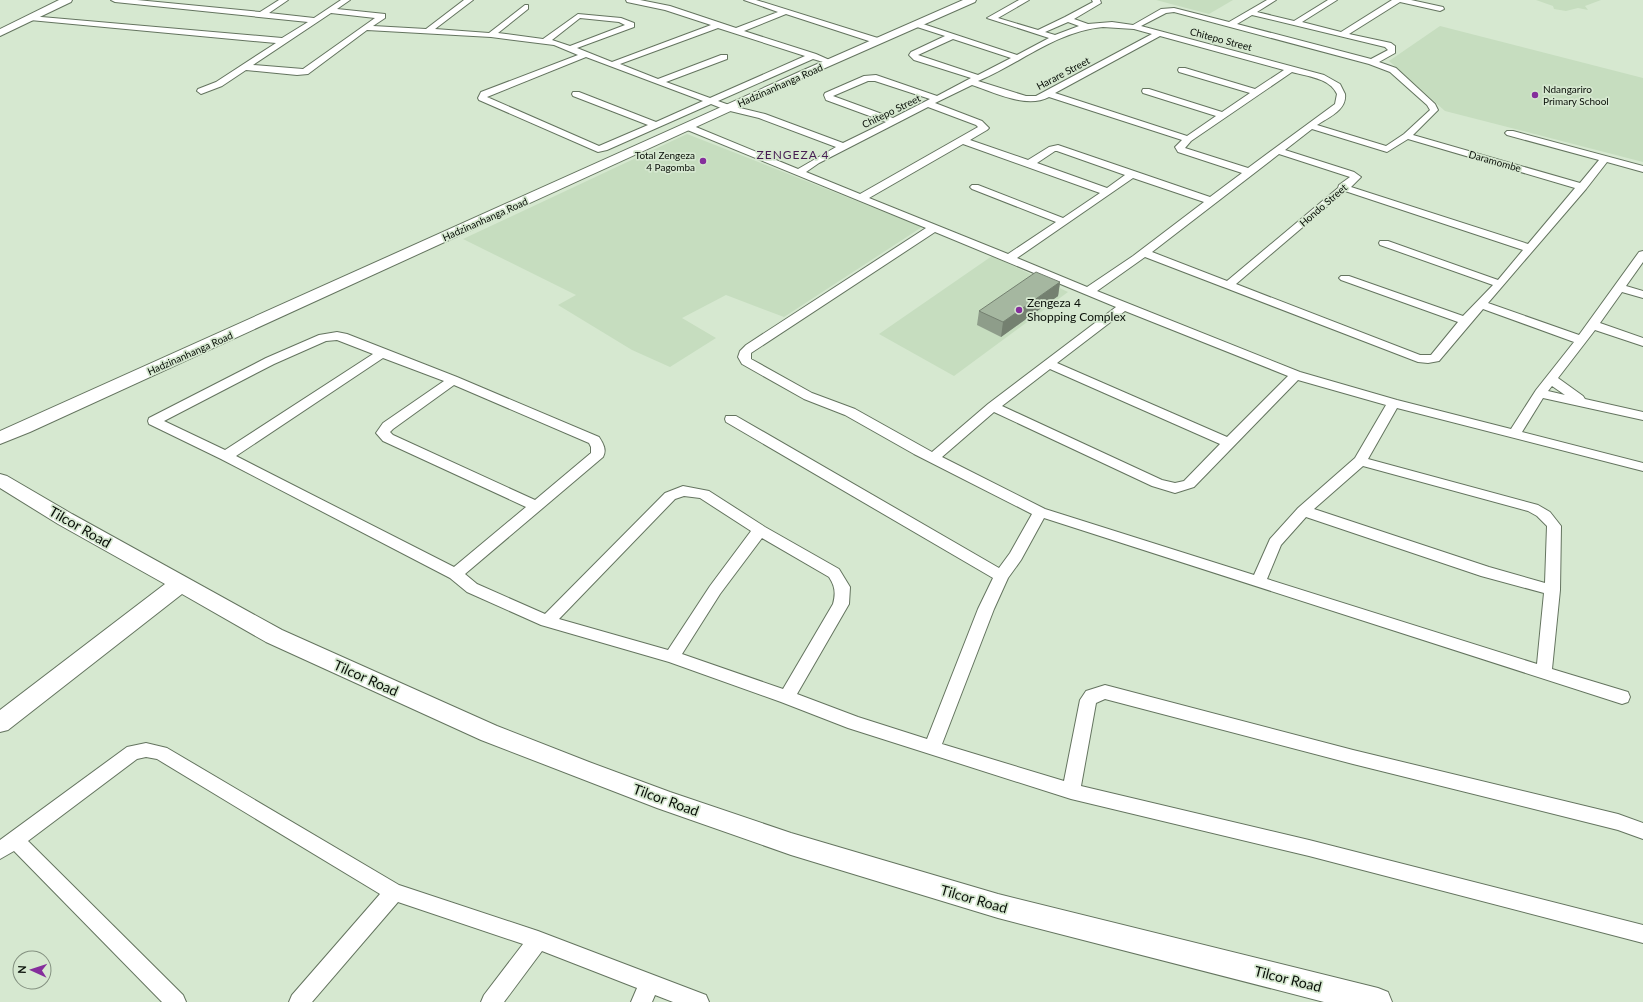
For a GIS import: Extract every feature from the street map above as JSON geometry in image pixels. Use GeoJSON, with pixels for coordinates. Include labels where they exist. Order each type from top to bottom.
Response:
{"type":"FeatureCollection","features":[{"type":"Feature","properties":{"kind":"street"},"geometry":{"type":"LineString","coordinates":[[0,32],[67,0]]}},
{"type":"Feature","properties":{"kind":"street"},"geometry":{"type":"LineString","coordinates":[[115,0],[156,2],[206,9],[316,20]]}},
{"type":"Feature","properties":{"kind":"street"},"geometry":{"type":"LineString","coordinates":[[262,14],[284,0]]}},
{"type":"Feature","properties":{"kind":"street"},"geometry":{"type":"LineString","coordinates":[[201,91],[219,84],[346,0]]}},
{"type":"Feature","properties":{"kind":"street"},"geometry":{"type":"LineString","coordinates":[[428,31],[469,0]]}},
{"type":"Feature","properties":{"kind":"street"},"geometry":{"type":"LineString","coordinates":[[633,0],[667,8],[718,24],[830,62]]}},
{"type":"Feature","properties":{"kind":"street"},"geometry":{"type":"LineString","coordinates":[[748,0],[878,41]]}},
{"type":"Feature","properties":{"kind":"street","name":"Hadzinanhanga Road"},"geometry":{"type":"LineString","coordinates":[[0,438],[830,62],[971,0]]}},
{"type":"Feature","properties":{"kind":"street"},"geometry":{"type":"LineString","coordinates":[[1024,0],[991,18],[1056,38]]}},
{"type":"Feature","properties":{"kind":"street"},"geometry":{"type":"LineString","coordinates":[[1037,33],[1068,19],[1097,3],[1096,0]]}},
{"type":"Feature","properties":{"kind":"street"},"geometry":{"type":"LineString","coordinates":[[1230,25],[1272,0]]}},
{"type":"Feature","properties":{"kind":"street"},"geometry":{"type":"LineString","coordinates":[[1296,23],[1333,0]]}},
{"type":"Feature","properties":{"kind":"street"},"geometry":{"type":"LineString","coordinates":[[1343,34],[1397,0]]}},
{"type":"Feature","properties":{"kind":"street"},"geometry":{"type":"LineString","coordinates":[[1402,0],[1440,9]]}},
{"type":"Feature","properties":{"kind":"street"},"geometry":{"type":"LineString","coordinates":[[206,9],[216,3]]}},
{"type":"Feature","properties":{"kind":"street"},"geometry":{"type":"LineString","coordinates":[[492,35],[525,7]]}},
{"type":"Feature","properties":{"kind":"street"},"geometry":{"type":"LineString","coordinates":[[1134,27],[1167,10],[1178,11],[1372,62],[1394,70],[1433,107],[1432,113],[1407,136],[1387,149],[1310,126]]}},
{"type":"Feature","properties":{"kind":"street"},"geometry":{"type":"LineString","coordinates":[[245,67],[305,72],[382,16],[330,11]]}},
{"type":"Feature","properties":{"kind":"street"},"geometry":{"type":"LineString","coordinates":[[736,31],[785,12]]}},
{"type":"Feature","properties":{"kind":"street"},"geometry":{"type":"LineString","coordinates":[[1252,13],[1343,34],[1392,48],[1392,51],[1372,62]]}},
{"type":"Feature","properties":{"kind":"street"},"geometry":{"type":"LineString","coordinates":[[546,41],[578,16],[621,20],[631,25],[571,48]]}},
{"type":"Feature","properties":{"kind":"street"},"geometry":{"type":"LineString","coordinates":[[30,18],[284,41]]}},
{"type":"Feature","properties":{"kind":"street"},"geometry":{"type":"LineString","coordinates":[[1068,19],[1085,26]]}},
{"type":"Feature","properties":{"kind":"street"},"geometry":{"type":"LineString","coordinates":[[613,64],[718,24]]}},
{"type":"Feature","properties":{"kind":"street"},"geometry":{"type":"LineString","coordinates":[[917,24],[1019,58]]}},
{"type":"Feature","properties":{"kind":"street","name":"Chitepo Street"},"geometry":{"type":"LineString","coordinates":[[799,172],[816,161],[892,121],[929,104],[1056,38],[1085,26],[1104,24],[1134,27],[1290,69],[1327,80],[1336,85],[1340,90],[1341,99],[1338,106],[1144,253],[1088,291]]}},
{"type":"Feature","properties":{"kind":"street"},"geometry":{"type":"LineString","coordinates":[[367,28],[492,35],[546,41],[571,48],[657,82],[729,108],[762,116],[844,147]]}},
{"type":"Feature","properties":{"kind":"street","name":"Harare Street"},"geometry":{"type":"LineString","coordinates":[[952,36],[914,55],[917,58],[1025,99],[1038,99],[1050,94],[1159,34]]}},
{"type":"Feature","properties":{"kind":"street"},"geometry":{"type":"LineString","coordinates":[[587,54],[484,94],[482,98],[598,149],[604,148],[813,56]]}},
{"type":"Feature","properties":{"kind":"street"},"geometry":{"type":"LineString","coordinates":[[657,82],[724,57]]}},
{"type":"Feature","properties":{"kind":"street"},"geometry":{"type":"LineString","coordinates":[[1249,172],[1181,150],[1180,146],[1290,69]]}},
{"type":"Feature","properties":{"kind":"street"},"geometry":{"type":"LineString","coordinates":[[1182,70],[1257,92]]}},
{"type":"Feature","properties":{"kind":"street"},"geometry":{"type":"LineString","coordinates":[[892,121],[829,98],[828,95],[867,78],[876,78],[938,99]]}},
{"type":"Feature","properties":{"kind":"street"},"geometry":{"type":"LineString","coordinates":[[1146,91],[1223,116]]}},
{"type":"Feature","properties":{"kind":"street"},"geometry":{"type":"LineString","coordinates":[[576,94],[656,125]]}},
{"type":"Feature","properties":{"kind":"street"},"geometry":{"type":"LineString","coordinates":[[1050,94],[1188,139]]}},
{"type":"Feature","properties":{"kind":"street"},"geometry":{"type":"LineString","coordinates":[[862,198],[984,127],[979,123],[929,104]]}},
{"type":"Feature","properties":{"kind":"street"},"geometry":{"type":"LineString","coordinates":[[688,127],[1296,375],[1393,403],[1643,467]]}},
{"type":"Feature","properties":{"kind":"street"},"geometry":{"type":"LineString","coordinates":[[1510,133],[1643,170]]}},
{"type":"Feature","properties":{"kind":"street","name":"Daramombe"},"geometry":{"type":"LineString","coordinates":[[1407,136],[1583,187]]}},
{"type":"Feature","properties":{"kind":"street"},"geometry":{"type":"LineString","coordinates":[[962,140],[1108,192]]}},
{"type":"Feature","properties":{"kind":"street"},"geometry":{"type":"LineString","coordinates":[[1029,164],[1052,149],[1058,148],[1211,201]]}},
{"type":"Feature","properties":{"kind":"street","name":"Hondo Street"},"geometry":{"type":"LineString","coordinates":[[1229,285],[1356,177],[1351,174],[1279,151]]}},
{"type":"Feature","properties":{"kind":"street"},"geometry":{"type":"LineString","coordinates":[[1144,253],[1421,358],[1435,358],[1465,321],[1482,305],[1529,248],[1583,187],[1605,159]]}},
{"type":"Feature","properties":{"kind":"street"},"geometry":{"type":"LineString","coordinates":[[1008,258],[1064,222],[1132,174]]}},
{"type":"Feature","properties":{"kind":"street"},"geometry":{"type":"LineString","coordinates":[[975,187],[1064,222]]}},
{"type":"Feature","properties":{"kind":"street"},"geometry":{"type":"LineString","coordinates":[[1342,188],[1529,248]]}},
{"type":"Feature","properties":{"kind":"street"},"geometry":{"type":"LineString","coordinates":[[934,228],[750,348],[746,351],[744,358],[746,362],[808,396],[850,412],[919,451],[1040,512],[1622,697]]}},
{"type":"Feature","properties":{"kind":"street"},"geometry":{"type":"LineString","coordinates":[[1384,243],[1500,284]]}},
{"type":"Feature","properties":{"kind":"street"},"geometry":{"type":"LineString","coordinates":[[1514,434],[1540,393],[1593,325],[1643,254]]}},
{"type":"Feature","properties":{"kind":"street"},"geometry":{"type":"LineString","coordinates":[[1345,278],[1465,321]]}},
{"type":"Feature","properties":{"kind":"street"},"geometry":{"type":"LineString","coordinates":[[1619,288],[1643,295]]}},
{"type":"Feature","properties":{"kind":"street"},"geometry":{"type":"LineString","coordinates":[[1482,305],[1581,340]]}},
{"type":"Feature","properties":{"kind":"street"},"geometry":{"type":"LineString","coordinates":[[933,458],[993,407],[1124,306]]}},
{"type":"Feature","properties":{"kind":"street"},"geometry":{"type":"LineString","coordinates":[[1593,325],[1643,342]]}},
{"type":"Feature","properties":{"kind":"street"},"geometry":{"type":"LineString","coordinates":[[455,574],[598,454],[598,447],[594,440],[453,380],[337,336],[323,338],[270,361],[154,421],[226,456],[455,574],[472,588],[547,620],[672,657],[787,697],[854,723],[1071,791],[1309,848],[1643,934]]}},
{"type":"Feature","properties":{"kind":"street"},"geometry":{"type":"LineString","coordinates":[[226,456],[382,353]]}},
{"type":"Feature","properties":{"kind":"street"},"geometry":{"type":"LineString","coordinates":[[1048,364],[1229,443]]}},
{"type":"Feature","properties":{"kind":"street"},"geometry":{"type":"LineString","coordinates":[[993,407],[1156,483],[1175,488],[1189,484],[1296,375]]}},
{"type":"Feature","properties":{"kind":"street"},"geometry":{"type":"LineString","coordinates":[[1551,379],[1585,403]]}},
{"type":"Feature","properties":{"kind":"street"},"geometry":{"type":"LineString","coordinates":[[453,380],[388,426],[382,433],[388,438],[536,506]]}},
{"type":"Feature","properties":{"kind":"street"},"geometry":{"type":"LineString","coordinates":[[1540,393],[1643,416]]}},
{"type":"Feature","properties":{"kind":"street"},"geometry":{"type":"LineString","coordinates":[[1259,581],[1276,543],[1303,511],[1360,461],[1393,403]]}},
{"type":"Feature","properties":{"kind":"street"},"geometry":{"type":"LineString","coordinates":[[731,419],[1001,576]]}},
{"type":"Feature","properties":{"kind":"street"},"geometry":{"type":"LineString","coordinates":[[1360,461],[1533,508],[1545,514],[1554,526],[1552,590],[1544,672]]}},
{"type":"Feature","properties":{"kind":"street","name":"Tilcor Road"},"geometry":{"type":"LineString","coordinates":[[0,480],[65,519],[274,636],[374,682],[489,732],[674,803],[791,844],[998,906],[1378,1002]]}},
{"type":"Feature","properties":{"kind":"street"},"geometry":{"type":"LineString","coordinates":[[547,620],[670,496],[684,490],[704,494],[760,530],[834,573],[842,584],[844,594],[841,604],[787,697]]}},
{"type":"Feature","properties":{"kind":"street"},"geometry":{"type":"LineString","coordinates":[[1303,511],[1486,572],[1552,590]]}},
{"type":"Feature","properties":{"kind":"street"},"geometry":{"type":"LineString","coordinates":[[932,748],[986,609],[1001,576],[1016,556],[1040,512]]}},
{"type":"Feature","properties":{"kind":"street"},"geometry":{"type":"LineString","coordinates":[[672,657],[715,590],[760,530]]}},
{"type":"Feature","properties":{"kind":"street"},"geometry":{"type":"LineString","coordinates":[[0,723],[180,584]]}},
{"type":"Feature","properties":{"kind":"street"},"geometry":{"type":"LineString","coordinates":[[1071,791],[1088,700],[1097,693],[1105,692],[1353,757],[1618,822],[1643,830]]}},
{"type":"Feature","properties":{"kind":"street"},"geometry":{"type":"LineString","coordinates":[[176,1002],[7,846],[118,762],[133,752],[146,750],[161,753],[394,892],[538,940],[699,1002]]}},
{"type":"Feature","properties":{"kind":"street"},"geometry":{"type":"LineString","coordinates":[[298,1002],[394,892]]}},
{"type":"Feature","properties":{"kind":"street"},"geometry":{"type":"LineString","coordinates":[[491,1002],[538,940]]}},
{"type":"Feature","properties":{"kind":"street"},"geometry":{"type":"LineString","coordinates":[[641,1002],[650,984]]}},
{"type":"Feature","properties":{"kind":"shaded area"},"geometry":{"type":"Polygon","coordinates":[[[1156,0],[1233,0],[1209,14],[1156,0]]]}},
{"type":"Feature","properties":{"kind":"shaded area"},"geometry":{"type":"Polygon","coordinates":[[[1536,0],[1601,0],[1585,6],[1588,10],[1578,8],[1566,11],[1554,9],[1553,6],[1536,0]]]}},
{"type":"Feature","properties":{"kind":"shaded area","name":"Ndangariro Primary School"},"geometry":{"type":"Polygon","coordinates":[[[1440,26],[1643,78],[1643,162],[1445,111],[1389,61],[1440,26]]]}},
{"type":"Feature","properties":{"kind":"shaded area"},"geometry":{"type":"Polygon","coordinates":[[[687,134],[922,227],[784,317],[726,295],[682,318],[716,338],[670,367],[632,350],[558,305],[576,295],[463,239],[687,134]]]}},
{"type":"Feature","properties":{"kind":"shaded area"},"geometry":{"type":"Polygon","coordinates":[[[992,256],[1068,292],[954,376],[879,334],[992,256]]]}},
{"type":"Feature","properties":{"kind":"building"},"geometry":{"type":"Polygon","coordinates":[[[1036,272],[1060,282],[1003,322],[979,311],[1036,272]]]}},
{"type":"Feature","properties":{"kind":"place","name":"Ndangariro Primary School"},"geometry":{"type":"Point","coordinates":[1535,95]}},
{"type":"Feature","properties":{"kind":"place","name":"Total Zengeza 4 Pagomba"},"geometry":{"type":"Point","coordinates":[703,161]}},
{"type":"Feature","properties":{"kind":"place","name":"Zengeza 4 Shopping Complex"},"geometry":{"type":"Point","coordinates":[1019,310]}},
{"type":"Feature","properties":{"kind":"district","name":"ZENGEZA 4"},"geometry":{"type":"Point","coordinates":[793,155]}}]}
